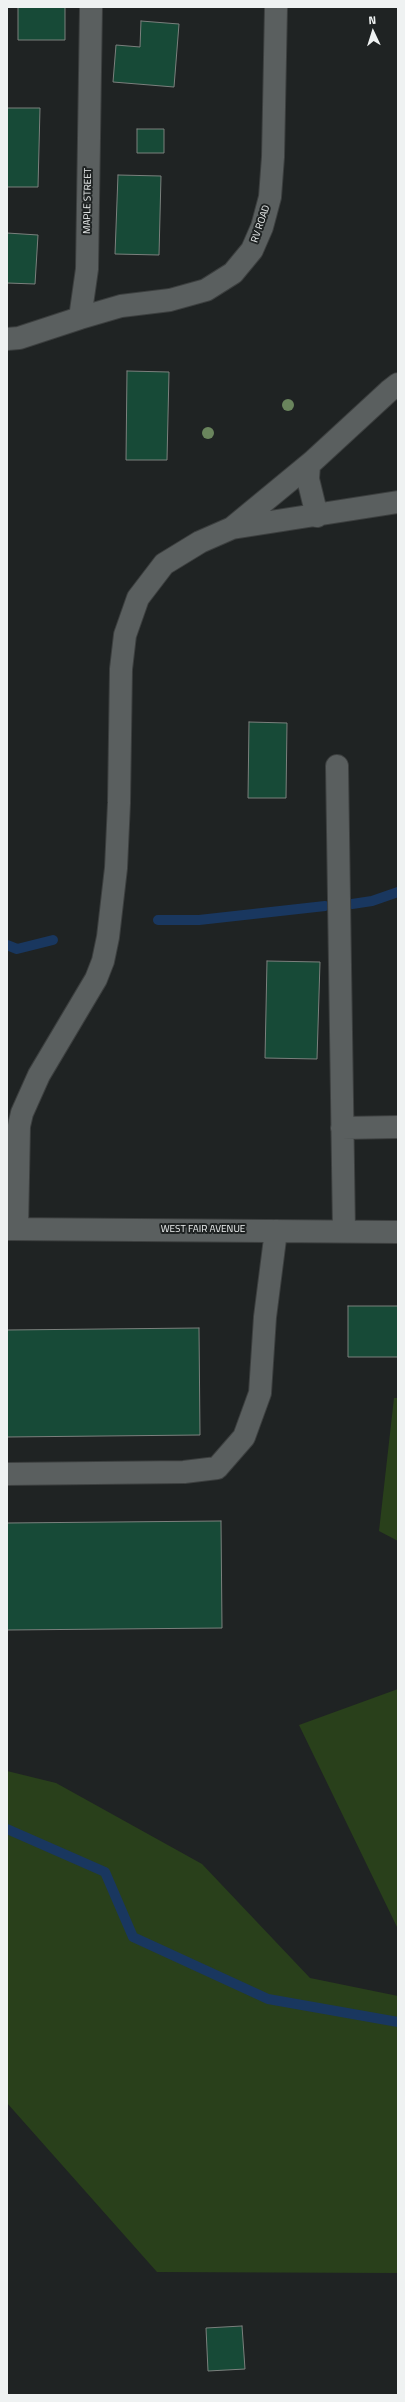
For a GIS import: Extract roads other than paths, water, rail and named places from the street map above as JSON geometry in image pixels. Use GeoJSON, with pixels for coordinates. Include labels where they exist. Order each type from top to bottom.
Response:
{"type":"FeatureCollection","features":[{"type":"Feature","properties":{"kind":"street","name":"MAPLE STREET"},"geometry":{"type":"LineString","coordinates":[[80,318],[87,269],[91,7]]}},
{"type":"Feature","properties":{"kind":"street","name":"RV ROAD"},"geometry":{"type":"LineString","coordinates":[[80,318],[121,306],[170,300],[206,290],[233,273],[252,250],[262,227],[270,197],[273,158],[276,7]]}},
{"type":"Feature","properties":{"kind":"street"},"geometry":{"type":"LineString","coordinates":[[7,339],[19,338],[80,318]]}},
{"type":"Feature","properties":{"kind":"street"},"geometry":{"type":"LineString","coordinates":[[12,1229],[18,1132],[22,1114],[39,1075],[96,979],[103,961],[108,937],[116,868],[119,803],[121,676],[126,635],[138,598],[164,564],[184,551],[232,528],[309,465],[398,384]]}},
{"type":"Feature","properties":{"kind":"street"},"geometry":{"type":"LineString","coordinates":[[309,465],[308,479],[318,516]]}},
{"type":"Feature","properties":{"kind":"street"},"geometry":{"type":"LineString","coordinates":[[232,528],[318,516],[398,502]]}},
{"type":"Feature","properties":{"kind":"street"},"geometry":{"type":"LineString","coordinates":[[337,766],[344,1232]]}},
{"type":"Feature","properties":{"kind":"street"},"geometry":{"type":"LineString","coordinates":[[342,1128],[398,1127]]}},
{"type":"Feature","properties":{"kind":"street","name":"WEST FAIR AVENUE"},"geometry":{"type":"LineString","coordinates":[[12,1229],[398,1232]]}},
{"type":"Feature","properties":{"kind":"street"},"geometry":{"type":"LineString","coordinates":[[7,1474],[184,1472],[217,1468],[244,1436],[260,1393],[265,1317],[276,1231]]}},
{"type":"Feature","properties":{"kind":"waterway"},"geometry":{"type":"LineString","coordinates":[[352,904],[372,901],[398,892]]}},
{"type":"Feature","properties":{"kind":"waterway"},"geometry":{"type":"LineString","coordinates":[[158,920],[199,920],[325,906]]}},
{"type":"Feature","properties":{"kind":"waterway"},"geometry":{"type":"LineString","coordinates":[[7,945],[17,949],[53,940]]}},
{"type":"Feature","properties":{"kind":"waterway"},"geometry":{"type":"LineString","coordinates":[[7,1829],[105,1872],[133,1937],[268,1999],[398,2022]]}}]}
